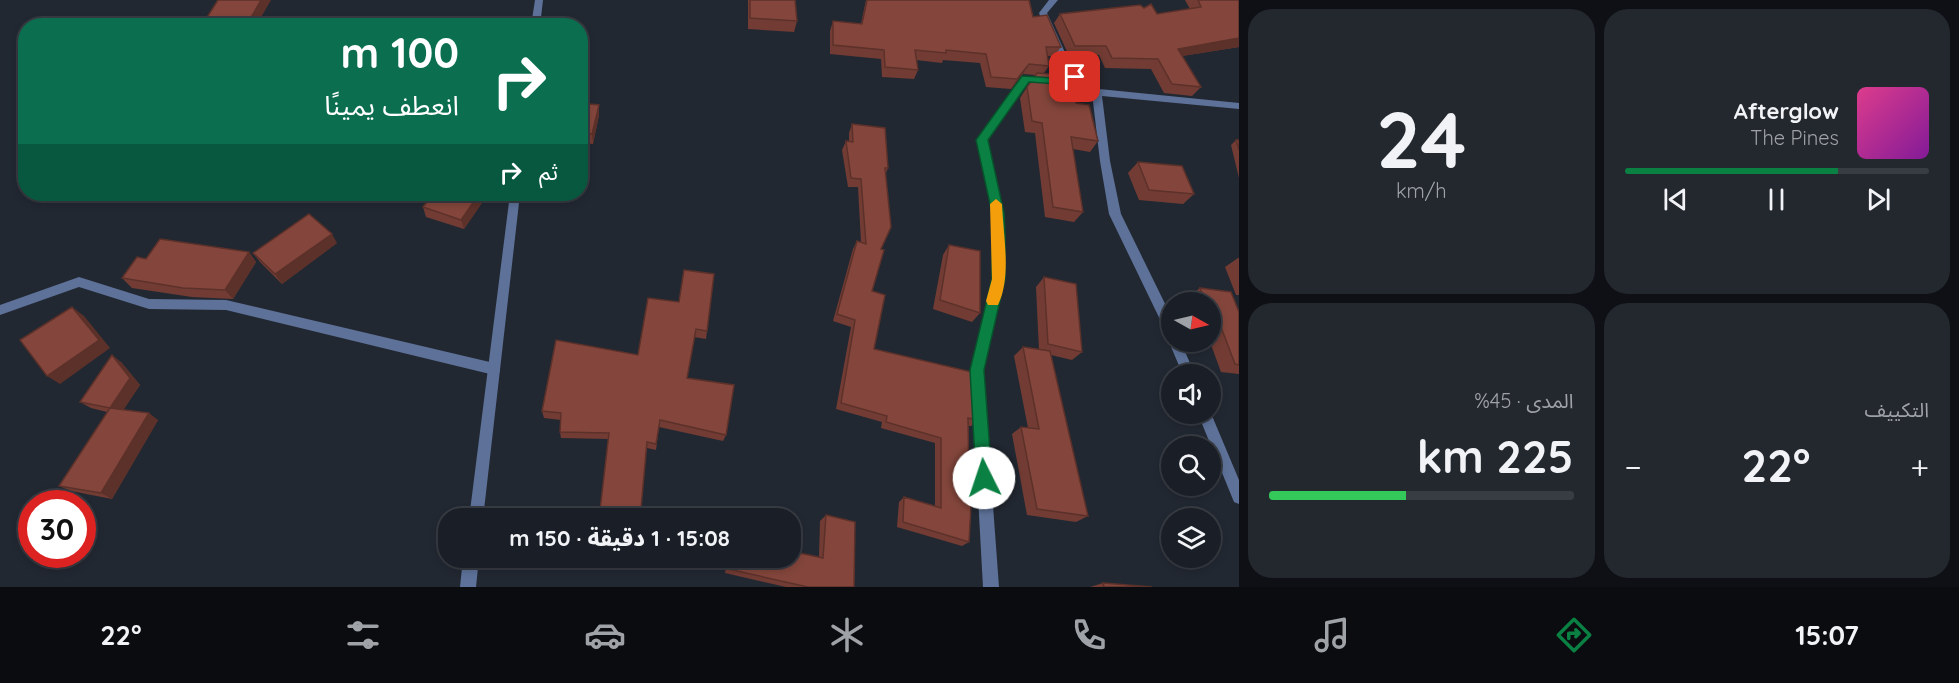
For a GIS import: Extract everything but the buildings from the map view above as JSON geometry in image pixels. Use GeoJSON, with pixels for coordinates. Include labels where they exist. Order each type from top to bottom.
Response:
{"type":"FeatureCollection","features":[{"type":"Feature","properties":{"kind":"street"},"geometry":{"type":"LineString","coordinates":[[536,18],[538,0]]}},
{"type":"Feature","properties":{"kind":"street"},"geometry":{"type":"LineString","coordinates":[[1054,0],[1043,13],[1063,59],[1075,77],[1097,92],[1239,106]]}},
{"type":"Feature","properties":{"kind":"street"},"geometry":{"type":"LineString","coordinates":[[991,587],[977,370],[998,279],[998,213],[982,140],[1026,78],[1084,84]]}},
{"type":"Feature","properties":{"kind":"street"},"geometry":{"type":"LineString","coordinates":[[1097,92],[1105,161],[1115,214],[1161,309]]}},
{"type":"Feature","properties":{"kind":"street"},"geometry":{"type":"LineString","coordinates":[[477,508],[514,201]]}},
{"type":"Feature","properties":{"kind":"street"},"geometry":{"type":"LineString","coordinates":[[0,309],[79,282],[149,304],[226,305],[494,369]]}},
{"type":"Feature","properties":{"kind":"street"},"geometry":{"type":"LineString","coordinates":[[1209,424],[1239,496]]}},
{"type":"Feature","properties":{"kind":"street"},"geometry":{"type":"LineString","coordinates":[[468,587],[470,568]]}},
{"type":"Feature","properties":{"kind":"slow traffic"},"geometry":{"type":"LineString","coordinates":[[993,301],[998,279],[996,204]]}},
{"type":"Feature","properties":{"kind":"route"},"geometry":{"type":"LineString","coordinates":[[984,478],[977,370],[998,279],[998,213],[982,140],[1026,78],[1084,84],[1075,77]]}}]}
